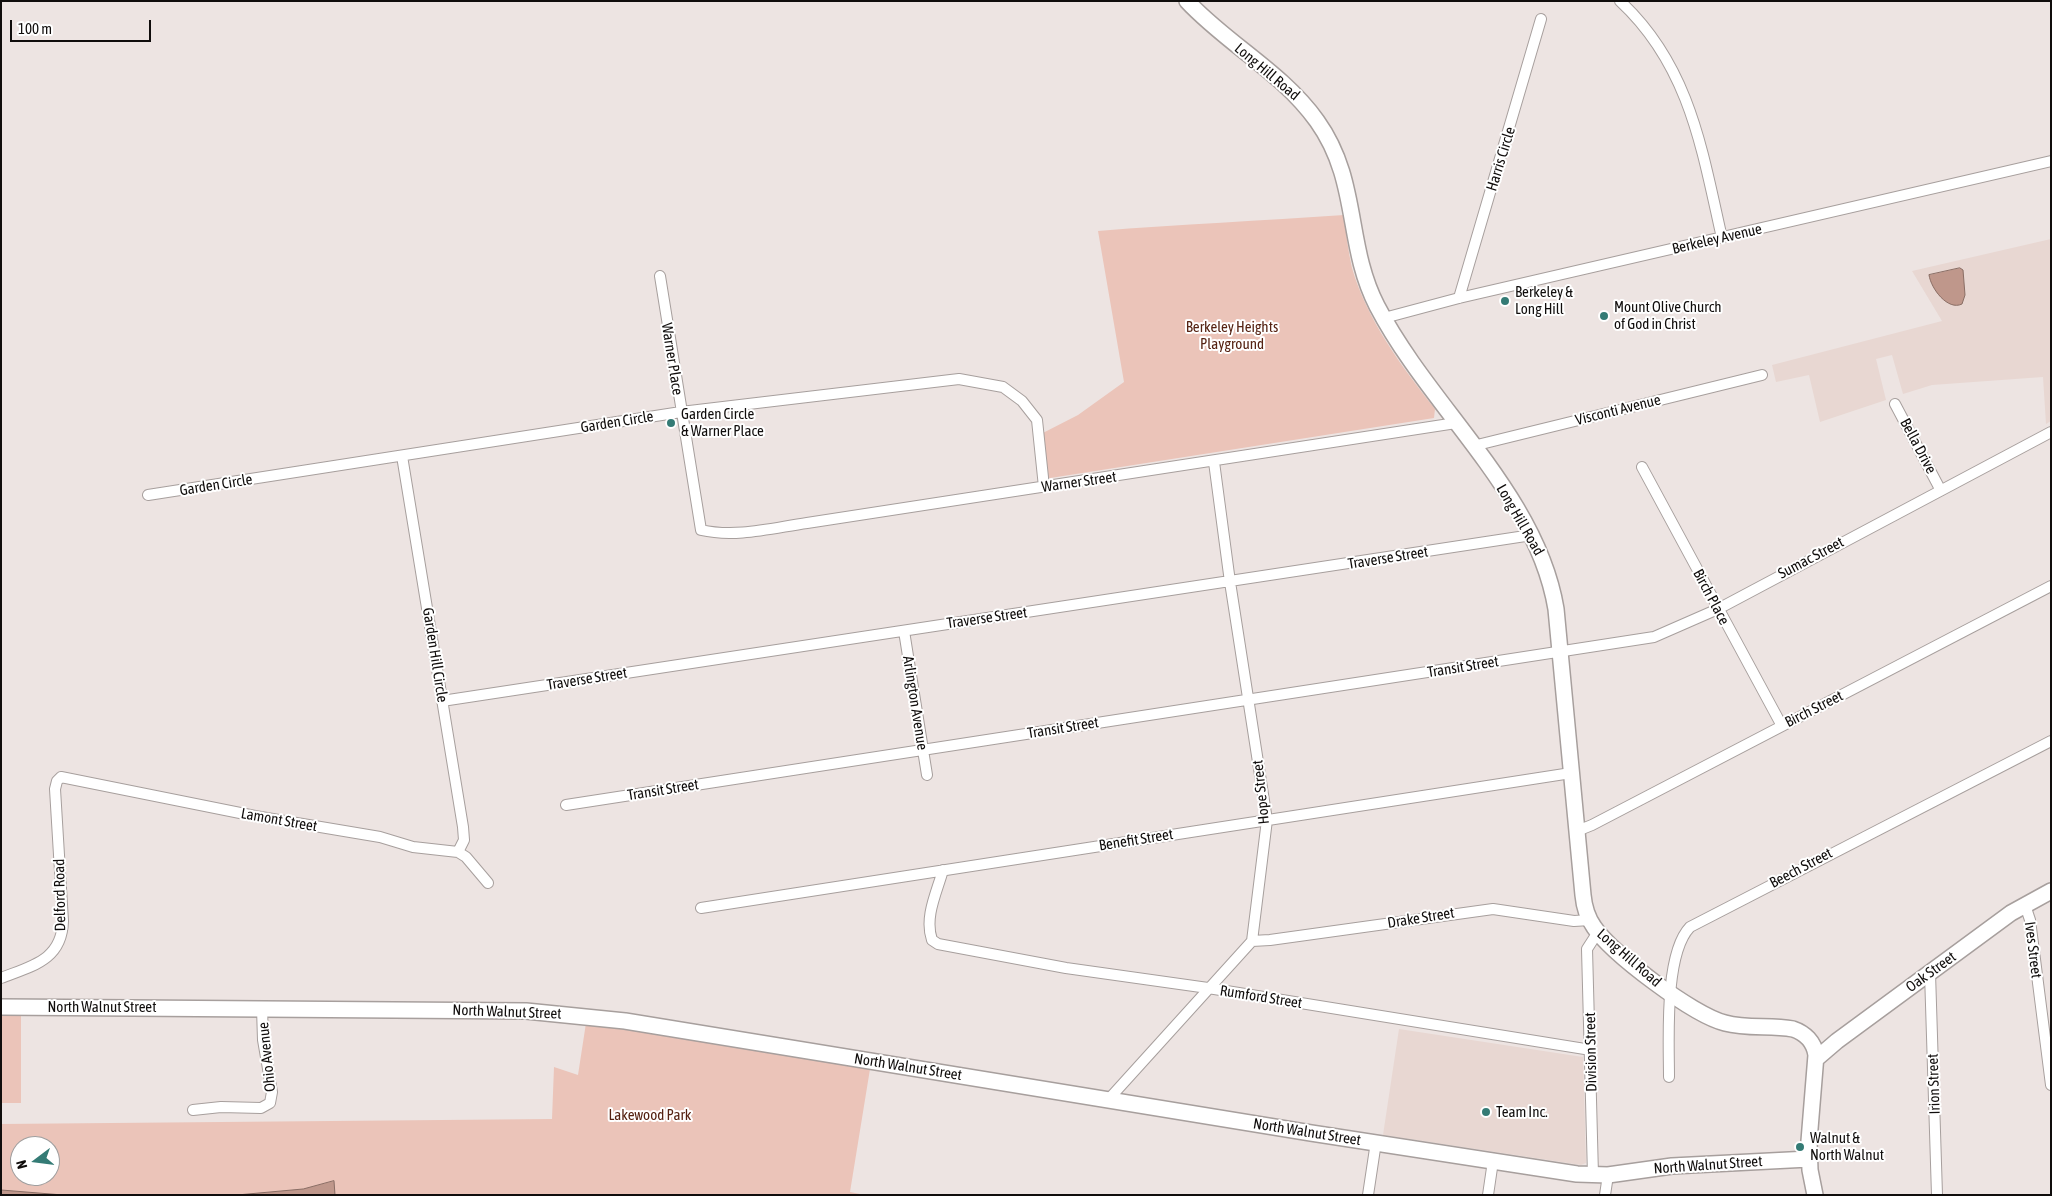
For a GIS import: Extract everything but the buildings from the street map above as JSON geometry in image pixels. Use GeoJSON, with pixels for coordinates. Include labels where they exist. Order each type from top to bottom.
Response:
{"type":"FeatureCollection","features":[{"type":"Feature","properties":{"kind":"street","name":"Long Hill Road"},"geometry":{"type":"LineString","coordinates":[[1187,1],[1213,27],[1292,91],[1325,134],[1345,179],[1364,274],[1384,318],[1409,361],[1473,446],[1532,535],[1550,580],[1560,652],[1584,901],[1594,926],[1670,993],[1697,1012],[1719,1022],[1798,1030],[1814,1045],[1816,1059]]}},
{"type":"Feature","properties":{"kind":"street"},"geometry":{"type":"LineString","coordinates":[[1620,1],[1636,16],[1654,40],[1682,89],[1695,120],[1722,238]]}},
{"type":"Feature","properties":{"kind":"street","name":"Harris Circle"},"geometry":{"type":"LineString","coordinates":[[1458,298],[1541,19]]}},
{"type":"Feature","properties":{"kind":"street","name":"Berkeley Avenue"},"geometry":{"type":"LineString","coordinates":[[1384,318],[1458,298],[2051,161]]}},
{"type":"Feature","properties":{"kind":"street","name":"Warner Place"},"geometry":{"type":"LineString","coordinates":[[660,276],[702,530]]}},
{"type":"Feature","properties":{"kind":"street","name":"Visconti Avenue"},"geometry":{"type":"LineString","coordinates":[[1473,446],[1762,375]]}},
{"type":"Feature","properties":{"kind":"street","name":"Garden Circle"},"geometry":{"type":"LineString","coordinates":[[148,496],[681,412],[952,380],[1003,387],[1022,401],[1037,420],[1044,487]]}},
{"type":"Feature","properties":{"kind":"street","name":"Bella Drive"},"geometry":{"type":"LineString","coordinates":[[1895,404],[1940,489]]}},
{"type":"Feature","properties":{"kind":"street","name":"Warner Street"},"geometry":{"type":"LineString","coordinates":[[702,530],[716,534],[751,531],[1214,462],[1456,423]]}},
{"type":"Feature","properties":{"kind":"street","name":"Sumac Street"},"geometry":{"type":"LineString","coordinates":[[1560,652],[1654,638],[1718,609],[1940,489],[2051,432]]}},
{"type":"Feature","properties":{"kind":"street","name":"Garden Hill Circle"},"geometry":{"type":"LineString","coordinates":[[402,456],[464,832],[458,852]]}},
{"type":"Feature","properties":{"kind":"street","name":"Hope Street"},"geometry":{"type":"LineString","coordinates":[[1214,462],[1230,582],[1267,820],[1252,941]]}},
{"type":"Feature","properties":{"kind":"street","name":"Birch Place"},"geometry":{"type":"LineString","coordinates":[[1642,467],[1782,726]]}},
{"type":"Feature","properties":{"kind":"street","name":"Traverse Street"},"geometry":{"type":"LineString","coordinates":[[442,701],[1532,535]]}},
{"type":"Feature","properties":{"kind":"street","name":"Birch Street"},"geometry":{"type":"LineString","coordinates":[[1577,831],[1592,825],[2051,586]]}},
{"type":"Feature","properties":{"kind":"street","name":"Arlington Avenue"},"geometry":{"type":"LineString","coordinates":[[904,631],[927,775]]}},
{"type":"Feature","properties":{"kind":"street","name":"Transit Street"},"geometry":{"type":"LineString","coordinates":[[566,805],[1560,652]]}},
{"type":"Feature","properties":{"kind":"street","name":"Beech Street"},"geometry":{"type":"LineString","coordinates":[[1669,1077],[1670,993],[1682,940],[1687,930],[1695,924],[2051,741]]}},
{"type":"Feature","properties":{"kind":"street","name":"Benefit Street"},"geometry":{"type":"LineString","coordinates":[[701,908],[1571,773]]}},
{"type":"Feature","properties":{"kind":"street","name":"Lamont Street"},"geometry":{"type":"LineString","coordinates":[[58,779],[68,777],[255,816],[380,837],[413,848],[458,852]]}},
{"type":"Feature","properties":{"kind":"street","name":"Delford Road"},"geometry":{"type":"LineString","coordinates":[[1,978],[48,957],[56,949],[62,936],[63,921],[55,790],[58,779]]}},
{"type":"Feature","properties":{"kind":"street"},"geometry":{"type":"LineString","coordinates":[[458,852],[466,857],[488,883]]}},
{"type":"Feature","properties":{"kind":"street","name":"Rumford Street"},"geometry":{"type":"LineString","coordinates":[[943,870],[928,920],[928,929],[932,940],[938,944],[1066,968],[1208,988],[1591,1050]]}},
{"type":"Feature","properties":{"kind":"street","name":"Oak Street"},"geometry":{"type":"LineString","coordinates":[[1816,1059],[1930,973],[2025,905],[2051,891]]}},
{"type":"Feature","properties":{"kind":"street","name":"Ives Street"},"geometry":{"type":"LineString","coordinates":[[2025,905],[2030,920],[2051,1085]]}},
{"type":"Feature","properties":{"kind":"street","name":"Drake Street"},"geometry":{"type":"LineString","coordinates":[[1252,941],[1493,909],[1574,921],[1594,926]]}},
{"type":"Feature","properties":{"kind":"street","name":"Division Street"},"geometry":{"type":"LineString","coordinates":[[1594,926],[1587,949],[1591,1050],[1601,1175],[1605,1195]]}},
{"type":"Feature","properties":{"kind":"street"},"geometry":{"type":"LineString","coordinates":[[1108,1100],[1252,941]]}},
{"type":"Feature","properties":{"kind":"street","name":"Irion Street"},"geometry":{"type":"LineString","coordinates":[[1930,973],[1937,1195]]}},
{"type":"Feature","properties":{"kind":"street","name":"North Walnut Street"},"geometry":{"type":"LineString","coordinates":[[1,1007],[262,1008],[568,1013],[625,1020],[1108,1100],[1493,1161],[1601,1175],[1672,1166],[1809,1159]]}},
{"type":"Feature","properties":{"kind":"street","name":"Ohio Avenue"},"geometry":{"type":"LineString","coordinates":[[193,1110],[221,1107],[260,1108],[268,1105],[272,1092],[263,1040],[262,1008]]}},
{"type":"Feature","properties":{"kind":"street"},"geometry":{"type":"LineString","coordinates":[[1815,1195],[1809,1159],[1809,1131],[1816,1059]]}},
{"type":"Feature","properties":{"kind":"street"},"geometry":{"type":"LineString","coordinates":[[1368,1195],[1376,1142]]}},
{"type":"Feature","properties":{"kind":"street"},"geometry":{"type":"LineString","coordinates":[[1488,1195],[1493,1161]]}},
{"type":"Feature","properties":{"kind":"shaded area"},"geometry":{"type":"Polygon","coordinates":[[[2051,239],[2051,421],[2046,424],[2043,377],[1932,385],[1903,394],[1892,355],[1876,359],[1886,400],[1820,422],[1809,375],[1776,382],[1772,365],[1942,321],[1912,271],[2051,239]]]}},
{"type":"Feature","properties":{"kind":"shaded area"},"geometry":{"type":"Polygon","coordinates":[[[1960,268],[1963,270],[1965,295],[1962,304],[1957,305],[1946,302],[1941,297],[1930,281],[1929,275],[1960,268]]]}},
{"type":"Feature","properties":{"kind":"shaded area","name":"Team Inc."},"geometry":{"type":"Polygon","coordinates":[[[1399,1029],[1583,1057],[1586,1163],[1581,1165],[1383,1135],[1399,1029]]]}},
{"type":"Feature","properties":{"kind":"shaded area"},"geometry":{"type":"Polygon","coordinates":[[[334,1181],[335,1195],[237,1195],[303,1189],[334,1181]]]}},
{"type":"Feature","properties":{"kind":"shaded area"},"geometry":{"type":"Polygon","coordinates":[[[1,1190],[63,1195],[1,1195],[1,1190]]]}},
{"type":"Feature","properties":{"kind":"green space","name":"Berkeley Heights Playground"},"geometry":{"type":"Polygon","coordinates":[[[1344,215],[1352,268],[1367,306],[1398,360],[1435,409],[1434,418],[1044,479],[1037,436],[1078,415],[1124,382],[1098,231],[1344,215]]]}},
{"type":"Feature","properties":{"kind":"green space"},"geometry":{"type":"Polygon","coordinates":[[[1,1014],[21,1014],[21,1103],[1,1103],[1,1014]]]}},
{"type":"Feature","properties":{"kind":"green space","name":"Lakewood Park"},"geometry":{"type":"Polygon","coordinates":[[[586,1023],[870,1069],[850,1192],[865,1195],[1,1195],[1,1124],[552,1119],[554,1067],[578,1075],[586,1023]]]}},
{"type":"Feature","properties":{"kind":"place","name":"Berkeley & Long Hill"},"geometry":{"type":"Point","coordinates":[1505,301]}},
{"type":"Feature","properties":{"kind":"place","name":"Mount Olive Church of God in Christ"},"geometry":{"type":"Point","coordinates":[1604,316]}},
{"type":"Feature","properties":{"kind":"place","name":"Garden Circle & Warner Place"},"geometry":{"type":"Point","coordinates":[671,423]}},
{"type":"Feature","properties":{"kind":"place","name":"Team Inc."},"geometry":{"type":"Point","coordinates":[1486,1112]}},
{"type":"Feature","properties":{"kind":"place","name":"Walnut & North Walnut"},"geometry":{"type":"Point","coordinates":[1800,1147]}}]}
